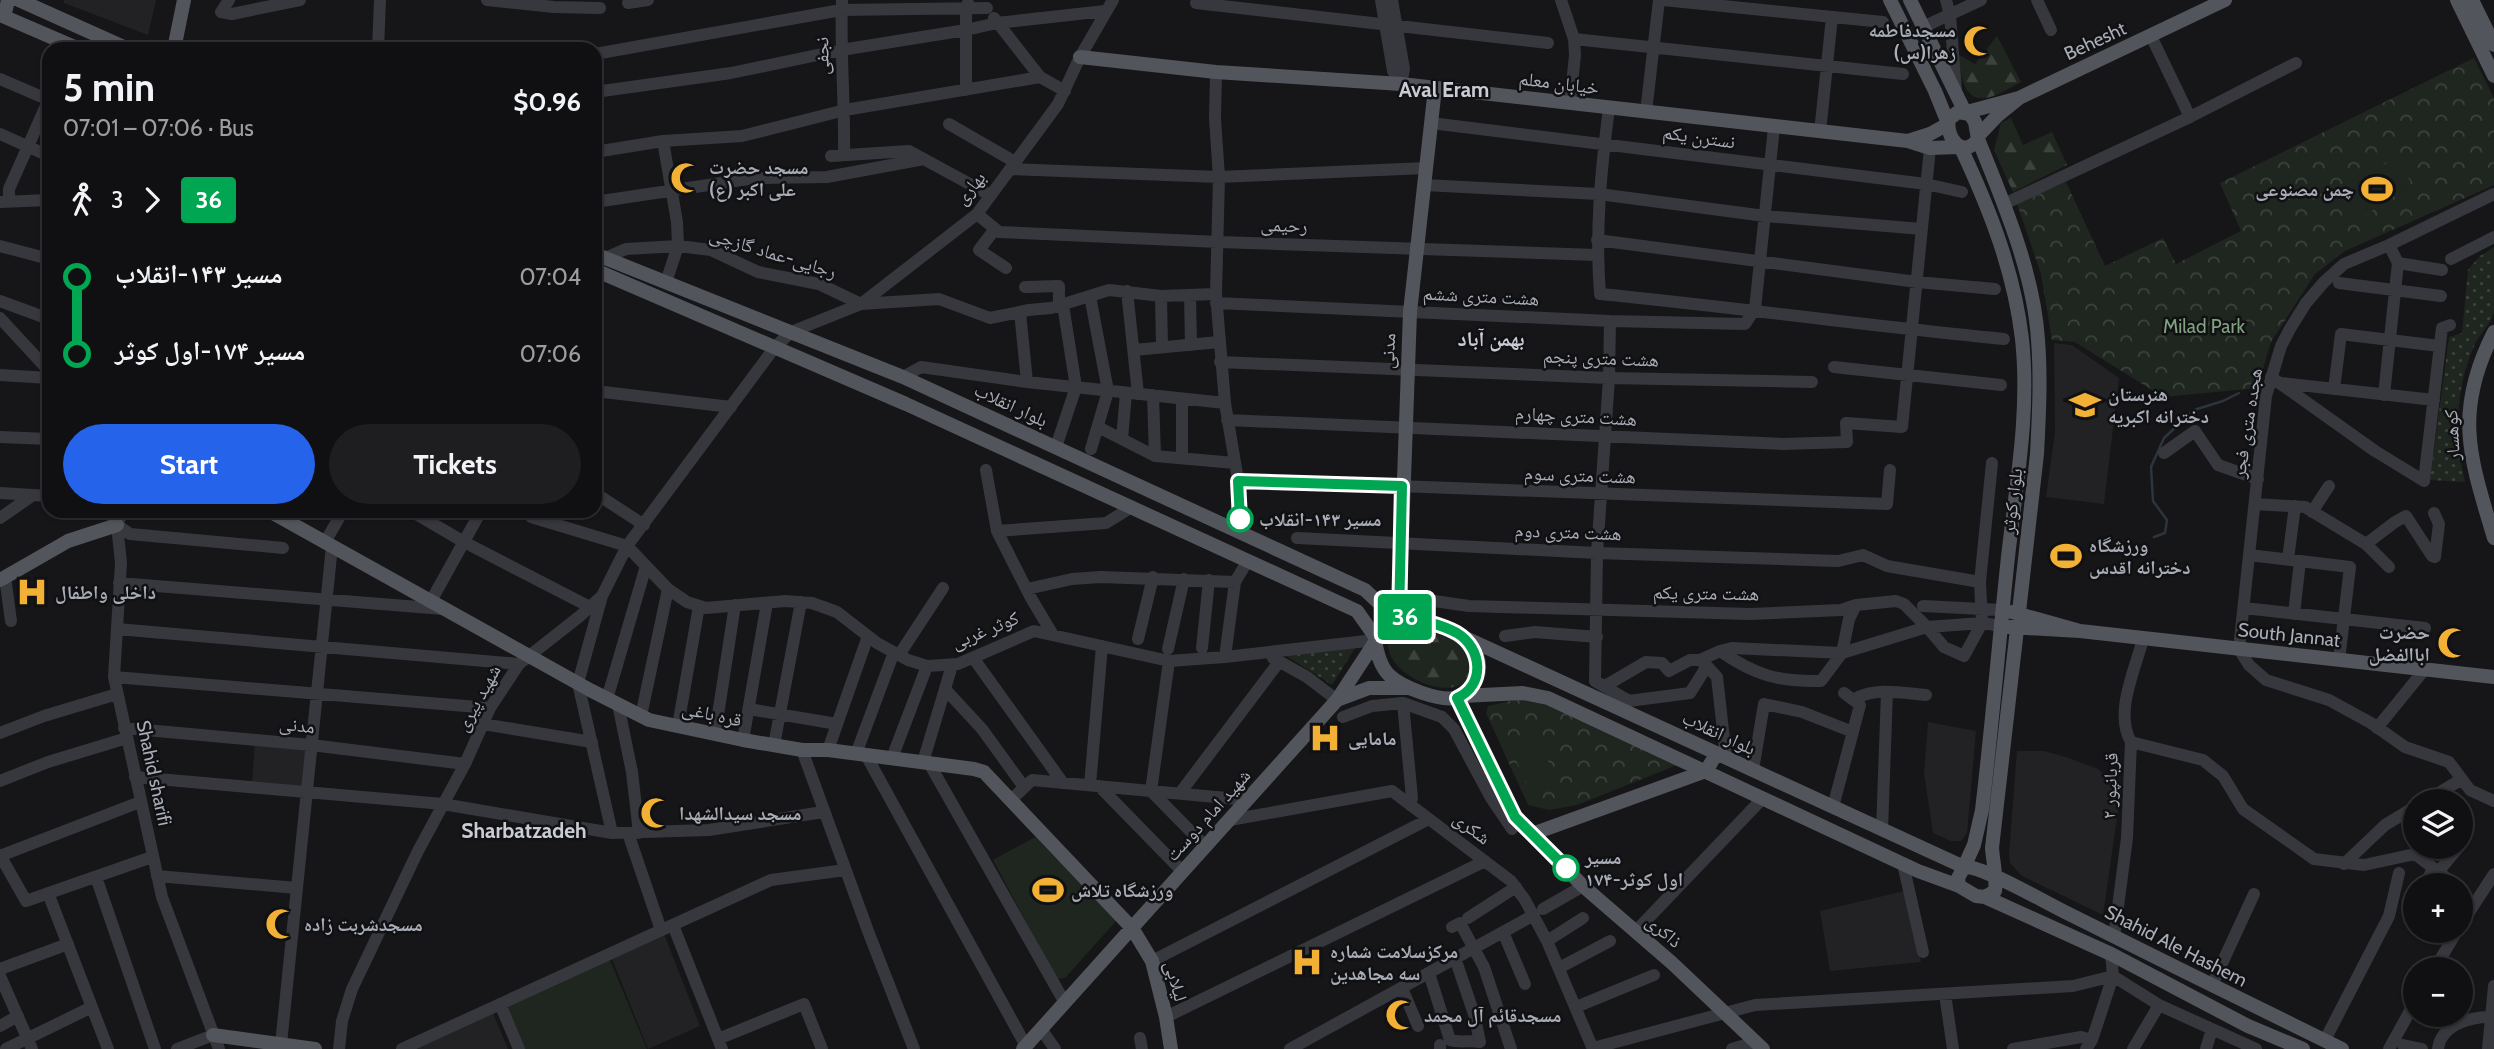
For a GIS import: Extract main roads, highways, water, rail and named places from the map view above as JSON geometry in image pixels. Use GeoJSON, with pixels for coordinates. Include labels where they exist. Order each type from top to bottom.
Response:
{"type":"FeatureCollection","features":[{"type":"Feature","properties":{"kind":"main road"},"geometry":{"type":"LineString","coordinates":[[0,13],[6,9],[8,0]]}},
{"type":"Feature","properties":{"kind":"main road"},"geometry":{"type":"LineString","coordinates":[[19,0],[112,42]]}},
{"type":"Feature","properties":{"kind":"main road"},"geometry":{"type":"LineString","coordinates":[[175,42],[184,0]]}},
{"type":"Feature","properties":{"kind":"main road"},"geometry":{"type":"LineString","coordinates":[[1890,0],[1935,90],[1951,136],[1960,148],[1971,146],[1998,115],[2019,98]]}},
{"type":"Feature","properties":{"kind":"main road"},"geometry":{"type":"LineString","coordinates":[[1910,0],[1953,89],[1966,112],[1973,118],[1978,137]]}},
{"type":"Feature","properties":{"kind":"main road","name":"Behesht"},"geometry":{"type":"LineString","coordinates":[[2019,98],[2225,0]]}},
{"type":"Feature","properties":{"kind":"main road"},"geometry":{"type":"LineString","coordinates":[[2457,0],[2494,76]]}},
{"type":"Feature","properties":{"kind":"main road"},"geometry":{"type":"LineString","coordinates":[[2472,0],[2494,45]]}},
{"type":"Feature","properties":{"kind":"main road"},"geometry":{"type":"LineString","coordinates":[[0,13],[60,42]]}},
{"type":"Feature","properties":{"kind":"main road","name":"خیابان معلم"},"geometry":{"type":"LineString","coordinates":[[1080,57],[1216,72],[1401,84],[1908,141],[1930,148],[1960,148]]}},
{"type":"Feature","properties":{"kind":"main road","name":"مدنی"},"geometry":{"type":"LineString","coordinates":[[1398,618],[1410,312],[1435,88]]}},
{"type":"Feature","properties":{"kind":"main road"},"geometry":{"type":"LineString","coordinates":[[1935,90],[1953,89]]}},
{"type":"Feature","properties":{"kind":"main road"},"geometry":{"type":"LineString","coordinates":[[1908,141],[1930,134],[1948,124],[1954,114],[2019,98]]}},
{"type":"Feature","properties":{"kind":"main road","name":"بلوار کوثر"},"geometry":{"type":"LineString","coordinates":[[1964,867],[1974,845],[1994,773],[2018,621],[2041,396],[2038,340],[2031,296],[2004,204],[1978,137]]}},
{"type":"Feature","properties":{"kind":"main road","name":"بلوار کوثر"},"geometry":{"type":"LineString","coordinates":[[1960,148],[1990,210],[2007,261],[2016,301],[2025,381],[2021,446],[2002,610],[1994,773],[1994,877]]}},
{"type":"Feature","properties":{"kind":"main road"},"geometry":{"type":"LineString","coordinates":[[1990,210],[2004,204]]}},
{"type":"Feature","properties":{"kind":"main road","name":"بلوار انقلاب"},"geometry":{"type":"LineString","coordinates":[[602,257],[903,377],[1365,590],[1398,618]]}},
{"type":"Feature","properties":{"kind":"main road"},"geometry":{"type":"LineString","coordinates":[[602,273],[1132,507],[1357,611],[1376,640],[1377,652],[1389,675],[1409,688]]}},
{"type":"Feature","properties":{"kind":"main road","name":"کوهسار"},"geometry":{"type":"LineString","coordinates":[[2494,332],[2476,374],[2469,400],[2468,426],[2473,466],[2494,538]]}},
{"type":"Feature","properties":{"kind":"main road","name":"قره باغی"},"geometry":{"type":"LineString","coordinates":[[282,518],[446,609],[525,660],[578,683],[649,720],[802,750],[828,750],[984,772],[1132,928]]}},
{"type":"Feature","properties":{"kind":"main road"},"geometry":{"type":"LineString","coordinates":[[3,579],[68,541],[117,525]]}},
{"type":"Feature","properties":{"kind":"main road"},"geometry":{"type":"LineString","coordinates":[[2002,610],[2018,621]]}},
{"type":"Feature","properties":{"kind":"main road"},"geometry":{"type":"LineString","coordinates":[[1337,700],[1369,688],[1409,688],[1442,697],[1459,697],[1472,686],[1479,668],[1470,646],[1457,634],[1414,618],[1398,618],[1387,623],[1376,640]]}},
{"type":"Feature","properties":{"kind":"main road"},"geometry":{"type":"LineString","coordinates":[[2002,626],[2018,621]]}},
{"type":"Feature","properties":{"kind":"main road","name":"South Jannat"},"geometry":{"type":"LineString","coordinates":[[2018,621],[2143,639],[2494,677]]}},
{"type":"Feature","properties":{"kind":"main road","name":"بلوار انقلاب"},"geometry":{"type":"LineString","coordinates":[[1457,634],[1964,867]]}},
{"type":"Feature","properties":{"kind":"main road","name":"شهید امام دوست"},"geometry":{"type":"LineString","coordinates":[[1025,1048],[1337,700],[1376,640]]}},
{"type":"Feature","properties":{"kind":"main road","name":"بلوار انقلاب"},"geometry":{"type":"LineString","coordinates":[[1459,697],[1497,693],[1536,694],[1917,871],[1959,886]]}},
{"type":"Feature","properties":{"kind":"main road","name":"ذاکری"},"geometry":{"type":"LineString","coordinates":[[1459,697],[1515,817],[1583,886],[1759,1045]]}},
{"type":"Feature","properties":{"kind":"main road"},"geometry":{"type":"LineString","coordinates":[[1532,834],[1706,771],[1721,755]]}},
{"type":"Feature","properties":{"kind":"main road"},"geometry":{"type":"LineString","coordinates":[[1917,871],[1925,866],[1927,851]]}},
{"type":"Feature","properties":{"kind":"main road"},"geometry":{"type":"LineString","coordinates":[[1964,867],[1980,869],[1994,877],[1995,891],[1985,897],[1976,896],[1959,886],[1958,878],[1964,867]]}},
{"type":"Feature","properties":{"kind":"main road","name":"Shahid Ale Hashem"},"geometry":{"type":"LineString","coordinates":[[1994,877],[2342,1049]]}},
{"type":"Feature","properties":{"kind":"main road","name":"Shahid Ale Hashem"},"geometry":{"type":"LineString","coordinates":[[1985,897],[2111,954],[2248,1026],[2303,1049]]}},
{"type":"Feature","properties":{"kind":"main road","name":"لیلابی"},"geometry":{"type":"LineString","coordinates":[[1132,928],[1152,961],[1171,1049]]}},
{"type":"Feature","properties":{"kind":"main road"},"geometry":{"type":"LineString","coordinates":[[213,1034],[316,1049]]}},
{"type":"Feature","properties":{"kind":"waterway"},"geometry":{"type":"LineString","coordinates":[[2154,537],[2165,533],[2167,520],[2153,501],[2151,467],[2164,438],[2194,410],[2239,393]]}},
{"type":"Feature","properties":{"kind":"place","name":"مسجدفاطمه زهرا(س)"},"geometry":{"type":"Point","coordinates":[1979,41]}},
{"type":"Feature","properties":{"kind":"place","name":"مسجد حضرت علی اکبر (ع)"},"geometry":{"type":"Point","coordinates":[686,178]}},
{"type":"Feature","properties":{"kind":"place","name":"چمن مصنوعی"},"geometry":{"type":"Point","coordinates":[2377,189]}},
{"type":"Feature","properties":{"kind":"place","name":"هنرستان دخترانه اکبریه"},"geometry":{"type":"Point","coordinates":[2085,405]}},
{"type":"Feature","properties":{"kind":"place","name":"مسیر ۱۴۳-انقلاب"},"geometry":{"type":"Point","coordinates":[1240,519]}},
{"type":"Feature","properties":{"kind":"place","name":"ورزشگاه دخترانه اقدس"},"geometry":{"type":"Point","coordinates":[2066,556]}},
{"type":"Feature","properties":{"kind":"place","name":"داخلی واطفال"},"geometry":{"type":"Point","coordinates":[32,592]}},
{"type":"Feature","properties":{"kind":"place","name":"حضرت اباالفضل"},"geometry":{"type":"Point","coordinates":[2453,643]}},
{"type":"Feature","properties":{"kind":"place","name":"مامایی"},"geometry":{"type":"Point","coordinates":[1325,738]}},
{"type":"Feature","properties":{"kind":"place","name":"مسجد سیدالشهدا"},"geometry":{"type":"Point","coordinates":[656,813]}},
{"type":"Feature","properties":{"kind":"place","name":"مسیر ۱۷۴-اول کوثر"},"geometry":{"type":"Point","coordinates":[1566,868]}},
{"type":"Feature","properties":{"kind":"place","name":"ورزشگاه تلاش"},"geometry":{"type":"Point","coordinates":[1048,890]}},
{"type":"Feature","properties":{"kind":"place","name":"مسجدشربت زاده"},"geometry":{"type":"Point","coordinates":[281,924]}},
{"type":"Feature","properties":{"kind":"place","name":"مرکزسلامت شماره سه مجاهدین"},"geometry":{"type":"Point","coordinates":[1307,962]}},
{"type":"Feature","properties":{"kind":"place","name":"مسجدقائم آل محمد"},"geometry":{"type":"Point","coordinates":[1401,1015]}},
{"type":"Feature","properties":{"kind":"district","name":"Aval Eram"},"geometry":{"type":"Point","coordinates":[1444,89]}},
{"type":"Feature","properties":{"kind":"district","name":"بهمن آباد"},"geometry":{"type":"Point","coordinates":[1491,338]}},
{"type":"Feature","properties":{"kind":"district","name":"Sharbatzadeh"},"geometry":{"type":"Point","coordinates":[524,830]}},
{"type":"Feature","properties":{"kind":"park label","name":"Milad Park"},"geometry":{"type":"Point","coordinates":[2204,326]}}]}
